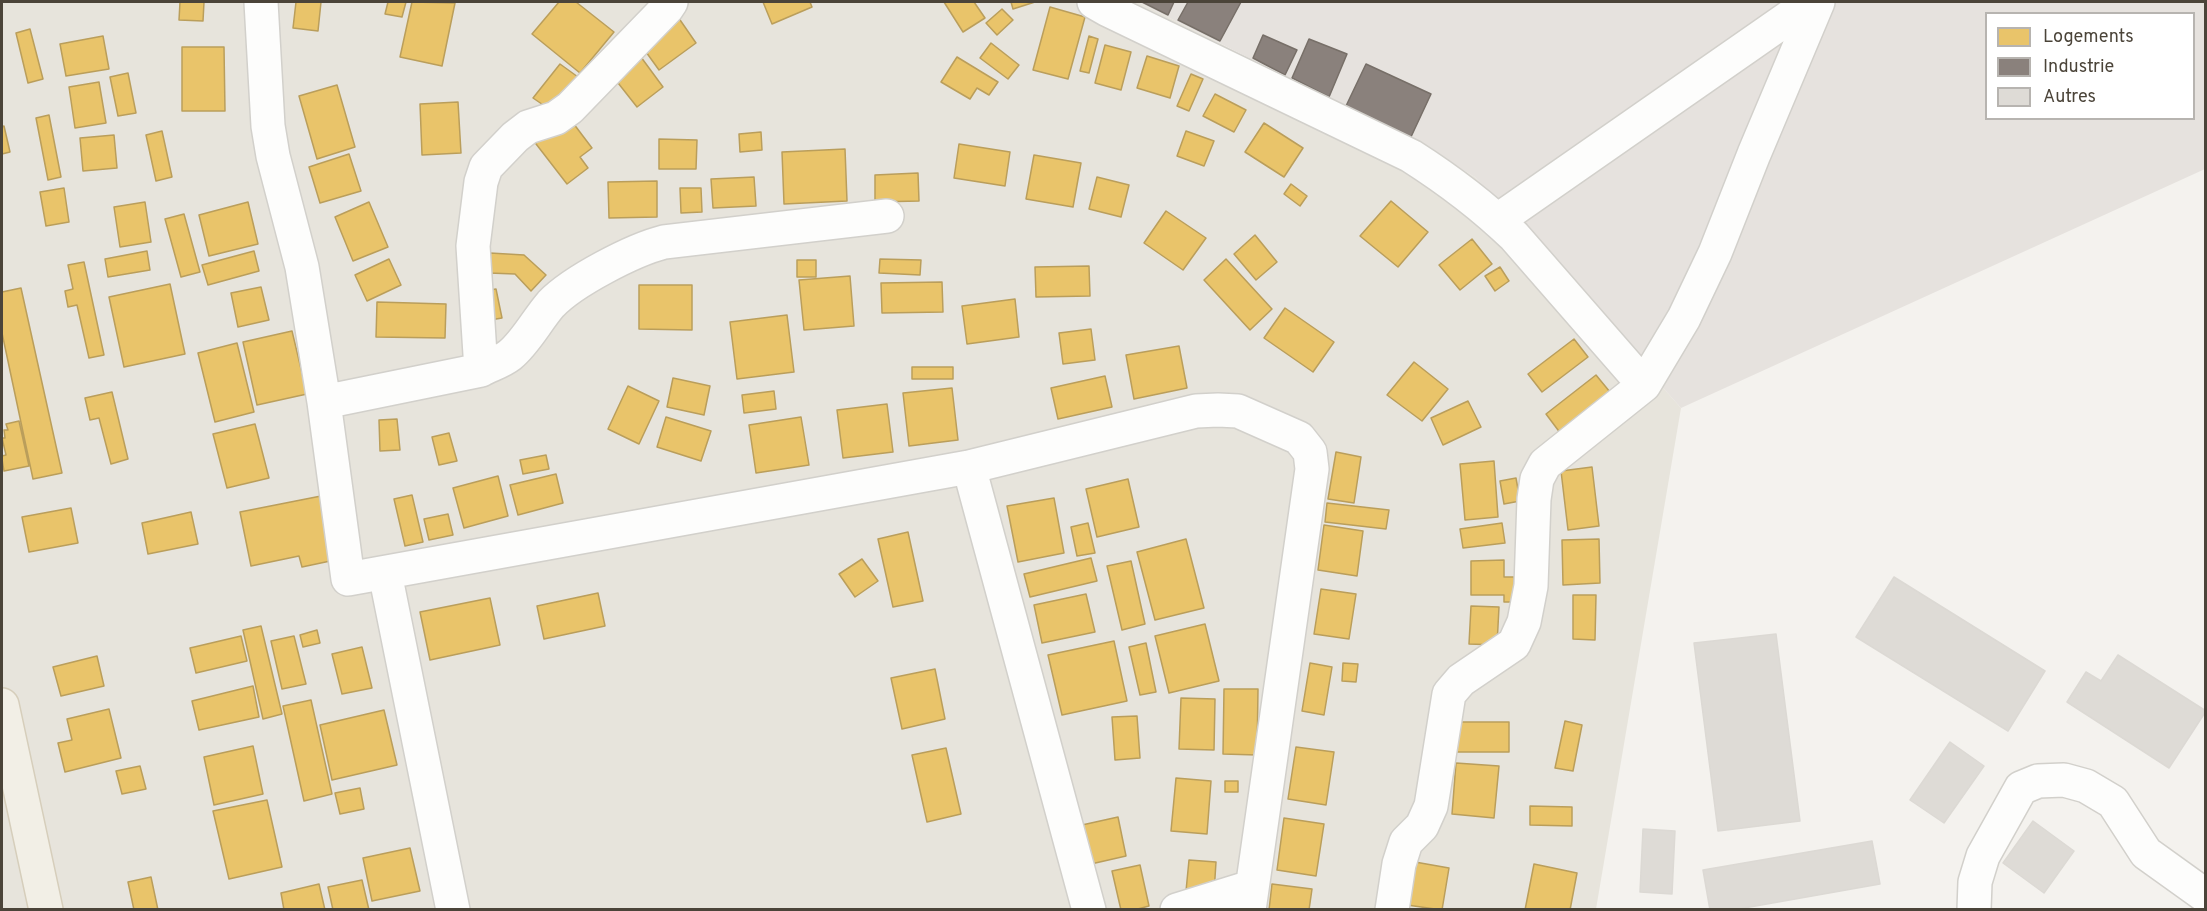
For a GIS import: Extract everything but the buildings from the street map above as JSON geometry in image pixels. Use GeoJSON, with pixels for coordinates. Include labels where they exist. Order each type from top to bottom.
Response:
{"type":"FeatureCollection","features":[{"type":"Feature","properties":{"kind":"main road"},"geometry":{"type":"LineString","coordinates":[[2,705],[46,909]]}},
{"type":"Feature","properties":{"kind":"street"},"geometry":{"type":"LineString","coordinates":[[261,2],[268,126],[273,156],[302,267],[324,402],[348,579],[969,467],[1196,411],[1238,411],[1299,438],[1310,452],[1312,469],[1250,898],[1177,909]]}},
{"type":"Feature","properties":{"kind":"street"},"geometry":{"type":"LineString","coordinates":[[480,370],[472,246],[481,182],[486,167],[528,127],[556,118],[570,108],[671,2]]}},
{"type":"Feature","properties":{"kind":"street"},"geometry":{"type":"LineString","coordinates":[[1094,2],[1411,156],[1433,170],[1498,220],[1514,236],[1644,385]]}},
{"type":"Feature","properties":{"kind":"street"},"geometry":{"type":"LineString","coordinates":[[1498,220],[1811,2]]}},
{"type":"Feature","properties":{"kind":"street"},"geometry":{"type":"LineString","coordinates":[[1392,909],[1399,864],[1406,842],[1422,826],[1431,806],[1449,694],[1461,680],[1514,644],[1524,622],[1532,586],[1534,499],[1537,479],[1545,464],[1644,385],[1684,318],[1716,253],[1754,154],[1818,2]]}},
{"type":"Feature","properties":{"kind":"street"},"geometry":{"type":"LineString","coordinates":[[324,402],[480,370],[511,354],[551,304],[567,289],[643,247],[664,242],[887,216]]}},
{"type":"Feature","properties":{"kind":"street"},"geometry":{"type":"LineString","coordinates":[[969,467],[1089,909]]}},
{"type":"Feature","properties":{"kind":"street"},"geometry":{"type":"LineString","coordinates":[[385,573],[453,909]]}},
{"type":"Feature","properties":{"kind":"street"},"geometry":{"type":"LineString","coordinates":[[1974,909],[1975,882],[1983,856],[2021,788],[2038,781],[2064,780],[2086,786],[2113,802],[2146,853],[2205,896]]}},
{"type":"Feature","properties":{"kind":"shaded area"},"geometry":{"type":"Polygon","coordinates":[[[2,2],[1138,2],[1410,139],[1475,177],[1681,408],[1596,909],[2,910],[2,2]]]}},
{"type":"Feature","properties":{"kind":"shaded area"},"geometry":{"type":"Polygon","coordinates":[[[1138,2],[2205,2],[2205,169],[1681,408],[1475,177],[1410,139],[1138,2]]]}}]}
